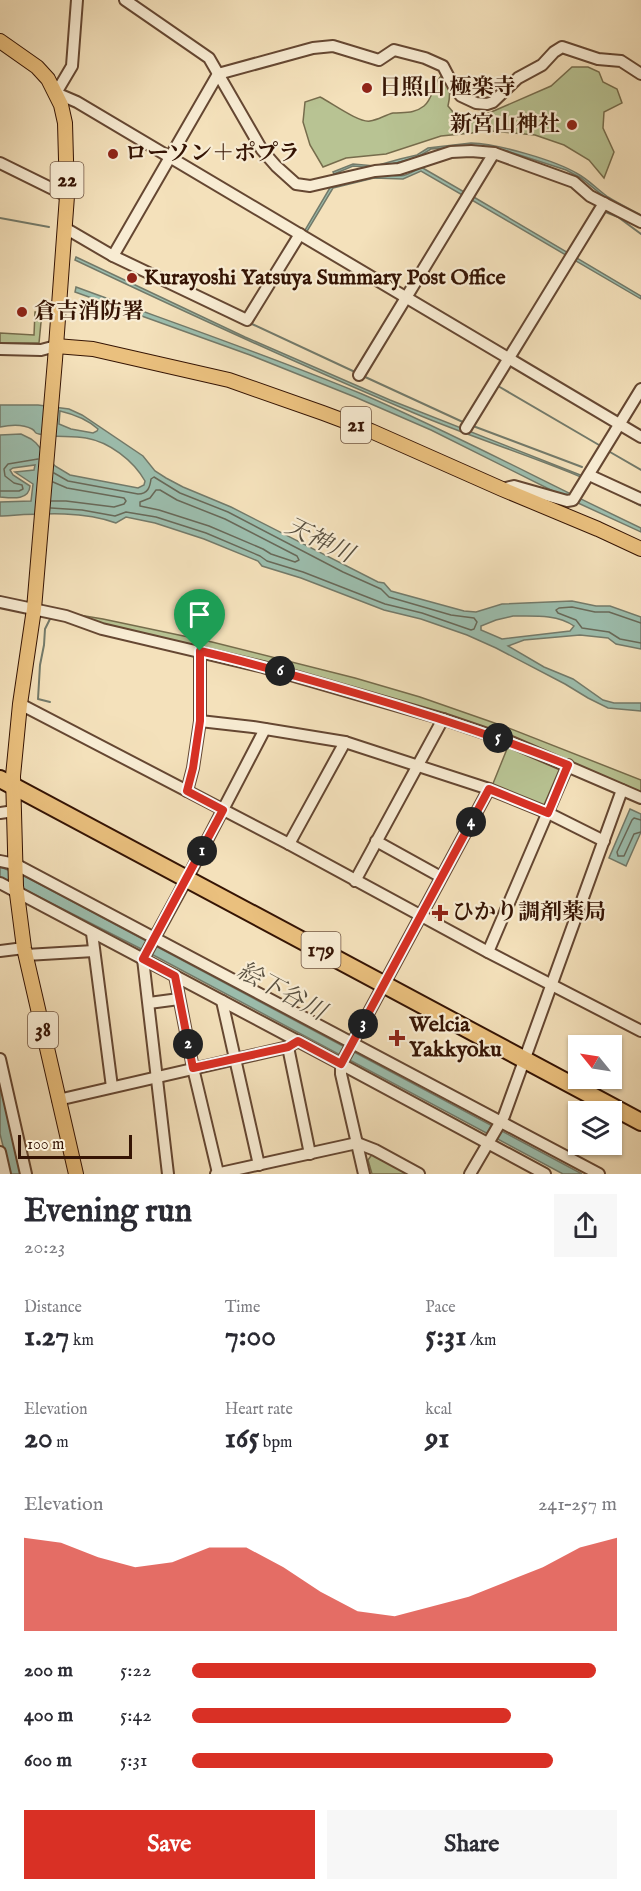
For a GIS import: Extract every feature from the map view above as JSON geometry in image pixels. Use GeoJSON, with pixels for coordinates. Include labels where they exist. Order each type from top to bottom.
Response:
{"type":"FeatureCollection","features":[{"type":"Feature","properties":{"kind":"highway","name":"179"},"geometry":{"type":"LineString","coordinates":[[7,778],[527,1054],[641,1122]]}},
{"type":"Feature","properties":{"kind":"highway","name":"179"},"geometry":{"type":"LineString","coordinates":[[527,1054],[568,1072]]}},
{"type":"Feature","properties":{"kind":"highway","name":"179"},"geometry":{"type":"LineString","coordinates":[[602,1089],[641,1110]]}},
{"type":"Feature","properties":{"kind":"main road","name":"22"},"geometry":{"type":"LineString","coordinates":[[0,41],[37,67],[48,79],[61,105],[65,123],[67,196],[56,346]]}},
{"type":"Feature","properties":{"kind":"main road"},"geometry":{"type":"LineString","coordinates":[[7,778],[34,606],[56,346]]}},
{"type":"Feature","properties":{"kind":"main road","name":"21"},"geometry":{"type":"LineString","coordinates":[[56,346],[93,349],[229,380],[371,431],[641,549]]}},
{"type":"Feature","properties":{"kind":"main road","name":"38"},"geometry":{"type":"LineString","coordinates":[[7,778],[7,812],[25,951],[76,1174]]}},
{"type":"Feature","properties":{"kind":"street"},"geometry":{"type":"LineString","coordinates":[[77,0],[72,66],[56,93],[77,102],[641,437]]}},
{"type":"Feature","properties":{"kind":"street"},"geometry":{"type":"LineString","coordinates":[[125,0],[209,58],[262,150],[296,184],[310,186],[375,171],[399,169],[451,152],[494,153],[574,182],[590,196],[641,222]]}},
{"type":"Feature","properties":{"kind":"street"},"geometry":{"type":"LineString","coordinates":[[113,256],[218,74],[313,48],[333,46],[379,60],[394,50],[425,58],[443,66],[461,96],[476,104],[487,104],[493,102],[518,78],[542,64],[562,47],[598,59],[621,60],[641,74]]}},
{"type":"Feature","properties":{"kind":"street"},"geometry":{"type":"LineString","coordinates":[[359,375],[494,153]]}},
{"type":"Feature","properties":{"kind":"street"},"geometry":{"type":"LineString","coordinates":[[0,164],[67,196]]}},
{"type":"Feature","properties":{"kind":"street"},"geometry":{"type":"LineString","coordinates":[[466,428],[604,203]]}},
{"type":"Feature","properties":{"kind":"street"},"geometry":{"type":"LineString","coordinates":[[65,228],[113,256],[247,320],[300,234]]}},
{"type":"Feature","properties":{"kind":"street"},"geometry":{"type":"LineString","coordinates":[[0,349],[41,350],[56,346]]}},
{"type":"Feature","properties":{"kind":"street"},"geometry":{"type":"LineString","coordinates":[[502,489],[514,486],[567,501],[573,500],[641,389]]}},
{"type":"Feature","properties":{"kind":"street"},"geometry":{"type":"LineString","coordinates":[[589,475],[641,499]]}},
{"type":"Feature","properties":{"kind":"street"},"geometry":{"type":"LineString","coordinates":[[0,602],[34,606],[102,628],[297,676],[443,719],[511,742],[641,798]]}},
{"type":"Feature","properties":{"kind":"street"},"geometry":{"type":"LineString","coordinates":[[187,791],[200,721],[200,651]]}},
{"type":"Feature","properties":{"kind":"street"},"geometry":{"type":"LineString","coordinates":[[20,704],[641,1031]]}},
{"type":"Feature","properties":{"kind":"street"},"geometry":{"type":"LineString","coordinates":[[355,881],[443,719]]}},
{"type":"Feature","properties":{"kind":"street"},"geometry":{"type":"LineString","coordinates":[[200,721],[345,742],[489,789],[548,813],[604,841]]}},
{"type":"Feature","properties":{"kind":"street"},"geometry":{"type":"LineString","coordinates":[[168,1174],[144,956],[265,729]]}},
{"type":"Feature","properties":{"kind":"street"},"geometry":{"type":"LineString","coordinates":[[289,844],[345,742]]}},
{"type":"Feature","properties":{"kind":"street"},"geometry":{"type":"LineString","coordinates":[[488,952],[568,765]]}},
{"type":"Feature","properties":{"kind":"street"},"geometry":{"type":"LineString","coordinates":[[364,1174],[341,1074],[343,1061],[489,789]]}},
{"type":"Feature","properties":{"kind":"street"},"geometry":{"type":"LineString","coordinates":[[470,1174],[499,1124],[527,1054],[622,790]]}},
{"type":"Feature","properties":{"kind":"street"},"geometry":{"type":"LineString","coordinates":[[376,842],[441,877]]}},
{"type":"Feature","properties":{"kind":"street"},"geometry":{"type":"LineString","coordinates":[[0,861],[15,866],[499,1124],[598,1174]]}},
{"type":"Feature","properties":{"kind":"street"},"geometry":{"type":"LineString","coordinates":[[0,883],[16,889],[92,933],[144,956],[175,976],[298,1041],[343,1061],[490,1141],[545,1174]]}},
{"type":"Feature","properties":{"kind":"street"},"geometry":{"type":"LineString","coordinates":[[92,933],[112,1087]]}},
{"type":"Feature","properties":{"kind":"street"},"geometry":{"type":"LineString","coordinates":[[0,951],[93,951]]}},
{"type":"Feature","properties":{"kind":"street"},"geometry":{"type":"LineString","coordinates":[[175,976],[217,1174],[357,1143],[419,1174]]}},
{"type":"Feature","properties":{"kind":"street"},"geometry":{"type":"LineString","coordinates":[[148,1003],[179,999]]}},
{"type":"Feature","properties":{"kind":"street"},"geometry":{"type":"LineString","coordinates":[[222,1001],[259,1165]]}},
{"type":"Feature","properties":{"kind":"street"},"geometry":{"type":"LineString","coordinates":[[58,1100],[288,1047],[298,1041]]}},
{"type":"Feature","properties":{"kind":"street"},"geometry":{"type":"LineString","coordinates":[[288,1047],[310,1154]]}},
{"type":"Feature","properties":{"kind":"street"},"geometry":{"type":"LineString","coordinates":[[0,1059],[26,1174]]}},
{"type":"Feature","properties":{"kind":"street"},"geometry":{"type":"LineString","coordinates":[[0,1152],[5,1174]]}},
{"type":"Feature","properties":{"kind":"green space"},"geometry":{"type":"Polygon","coordinates":[[[572,67],[588,67],[599,72],[603,82],[617,89],[622,103],[604,112],[603,128],[614,152],[604,178],[589,160],[564,145],[535,135],[492,131],[441,136],[386,154],[346,158],[323,167],[310,145],[303,122],[305,102],[320,97],[365,121],[393,113],[417,110],[430,99],[443,74],[449,89],[448,106],[453,112],[475,117],[551,86],[572,67]]]}},
{"type":"Feature","properties":{"kind":"green space"},"geometry":{"type":"Polygon","coordinates":[[[35,312],[42,312],[39,343],[0,343],[0,333],[34,335],[35,312]]]}},
{"type":"Feature","properties":{"kind":"green space"},"geometry":{"type":"Polygon","coordinates":[[[73,614],[212,642],[420,697],[506,727],[641,780],[641,794],[508,739],[103,628],[73,614]]]}},
{"type":"Feature","properties":{"kind":"green space"},"geometry":{"type":"Polygon","coordinates":[[[509,744],[563,770],[547,806],[543,809],[492,786],[509,744]]]}},
{"type":"Feature","properties":{"kind":"green space"},"geometry":{"type":"Polygon","coordinates":[[[373,1153],[413,1174],[372,1174],[368,1160],[373,1153]]]}},
{"type":"Feature","properties":{"kind":"water"},"geometry":{"type":"Polygon","coordinates":[[[471,143],[541,158],[568,169],[641,217],[607,199],[581,178],[566,170],[507,151],[481,146],[431,149],[416,158],[375,168],[353,166],[334,174],[333,172],[353,164],[375,166],[417,155],[428,148],[471,143]]]}},
{"type":"Feature","properties":{"kind":"water"},"geometry":{"type":"Polygon","coordinates":[[[421,167],[466,193],[464,196],[421,171],[403,179],[374,178],[333,188],[252,323],[249,324],[76,241],[77,239],[251,322],[331,186],[374,175],[407,175],[421,167]]]}},
{"type":"Feature","properties":{"kind":"water"},"geometry":{"type":"Polygon","coordinates":[[[472,196],[641,296],[641,299],[470,199],[472,196]]]}},
{"type":"Feature","properties":{"kind":"water"},"geometry":{"type":"Polygon","coordinates":[[[76,257],[245,337],[390,400],[621,491],[641,502],[641,506],[586,479],[442,425],[329,376],[75,260],[76,257]]]}},
{"type":"Feature","properties":{"kind":"water"},"geometry":{"type":"Polygon","coordinates":[[[76,287],[255,352],[362,394],[433,426],[641,528],[641,532],[431,430],[355,397],[250,355],[75,292],[76,287]]]}},
{"type":"Feature","properties":{"kind":"water"},"geometry":{"type":"Polygon","coordinates":[[[0,405],[38,405],[69,409],[82,415],[143,456],[155,471],[166,478],[231,507],[384,583],[391,591],[464,611],[476,612],[502,604],[572,601],[596,606],[610,606],[641,617],[641,649],[616,644],[608,638],[580,635],[524,640],[508,646],[544,667],[573,679],[603,700],[614,703],[641,703],[641,711],[608,708],[467,635],[421,619],[384,610],[301,578],[262,566],[258,561],[204,539],[155,523],[126,517],[116,523],[88,516],[59,514],[0,516],[0,502],[31,501],[33,484],[15,472],[34,470],[35,465],[10,470],[13,475],[30,486],[26,494],[19,498],[0,497],[0,435],[21,434],[31,439],[55,466],[70,475],[138,488],[144,485],[145,481],[120,453],[95,440],[45,435],[36,433],[28,427],[12,425],[0,427],[0,405]],[[60,411],[59,424],[71,429],[93,433],[97,431],[98,429],[85,420],[60,411]],[[513,616],[481,626],[481,630],[502,639],[570,631],[574,626],[560,619],[513,616]]]}},
{"type":"Feature","properties":{"kind":"water"},"geometry":{"type":"Polygon","coordinates":[[[630,809],[641,814],[641,832],[626,866],[609,858],[630,809]]]}},
{"type":"Feature","properties":{"kind":"water"},"geometry":{"type":"Polygon","coordinates":[[[0,867],[26,877],[582,1174],[563,1174],[155,956],[0,877],[0,867]]]}},
{"type":"Feature","properties":{"kind":"water"},"geometry":{"type":"Polygon","coordinates":[[[0,1075],[23,1174],[10,1174],[0,1134],[0,1075]]]}},
{"type":"Feature","properties":{"kind":"waterway"},"geometry":{"type":"LineString","coordinates":[[603,211],[618,217],[641,234]]}},
{"type":"Feature","properties":{"kind":"waterway"},"geometry":{"type":"LineString","coordinates":[[0,218],[49,227]]}},
{"type":"Feature","properties":{"kind":"waterway"},"geometry":{"type":"LineString","coordinates":[[252,324],[355,372]]}},
{"type":"Feature","properties":{"kind":"waterway"},"geometry":{"type":"LineString","coordinates":[[363,376],[465,423]]}},
{"type":"Feature","properties":{"kind":"waterway"},"geometry":{"type":"LineString","coordinates":[[498,386],[599,445]]}},
{"type":"Feature","properties":{"kind":"waterway"},"geometry":{"type":"LineString","coordinates":[[473,425],[582,467]]}},
{"type":"Feature","properties":{"kind":"waterway"},"geometry":{"type":"LineString","coordinates":[[610,452],[641,470]]}},
{"type":"Feature","properties":{"kind":"waterway"},"geometry":{"type":"LineString","coordinates":[[50,702],[38,699],[45,629],[51,617]]}},
{"type":"Feature","properties":{"kind":"place","name":"日照山 極楽寺"},"geometry":{"type":"Point","coordinates":[367,88]}},
{"type":"Feature","properties":{"kind":"place","name":"新宮山神社"},"geometry":{"type":"Point","coordinates":[572,125]}},
{"type":"Feature","properties":{"kind":"place","name":"ローソン＋ポプラ"},"geometry":{"type":"Point","coordinates":[113,154]}},
{"type":"Feature","properties":{"kind":"place","name":"Kurayoshi Yatsuya Summary Post Office"},"geometry":{"type":"Point","coordinates":[132,278]}},
{"type":"Feature","properties":{"kind":"place","name":"倉吉消防署"},"geometry":{"type":"Point","coordinates":[22,312]}},
{"type":"Feature","properties":{"kind":"place","name":"ひかり調剤薬局"},"geometry":{"type":"Point","coordinates":[440,913]}},
{"type":"Feature","properties":{"kind":"place","name":"Welcia Yakkyoku"},"geometry":{"type":"Point","coordinates":[397,1038]}},
{"type":"Feature","properties":{"kind":"route"},"geometry":{"type":"LineString","coordinates":[[200,651],[297,676],[443,719],[511,742],[568,765],[548,813],[489,789],[341,1064],[298,1041],[288,1047],[193,1068],[175,976],[143,959],[223,810],[187,791],[200,721],[200,651]]}},
{"type":"Feature","properties":{"kind":"water label","name":"天神川"},"geometry":{"type":"Point","coordinates":[319,541]}},
{"type":"Feature","properties":{"kind":"water label","name":"絵下谷川"},"geometry":{"type":"Point","coordinates":[281,992]}}]}
